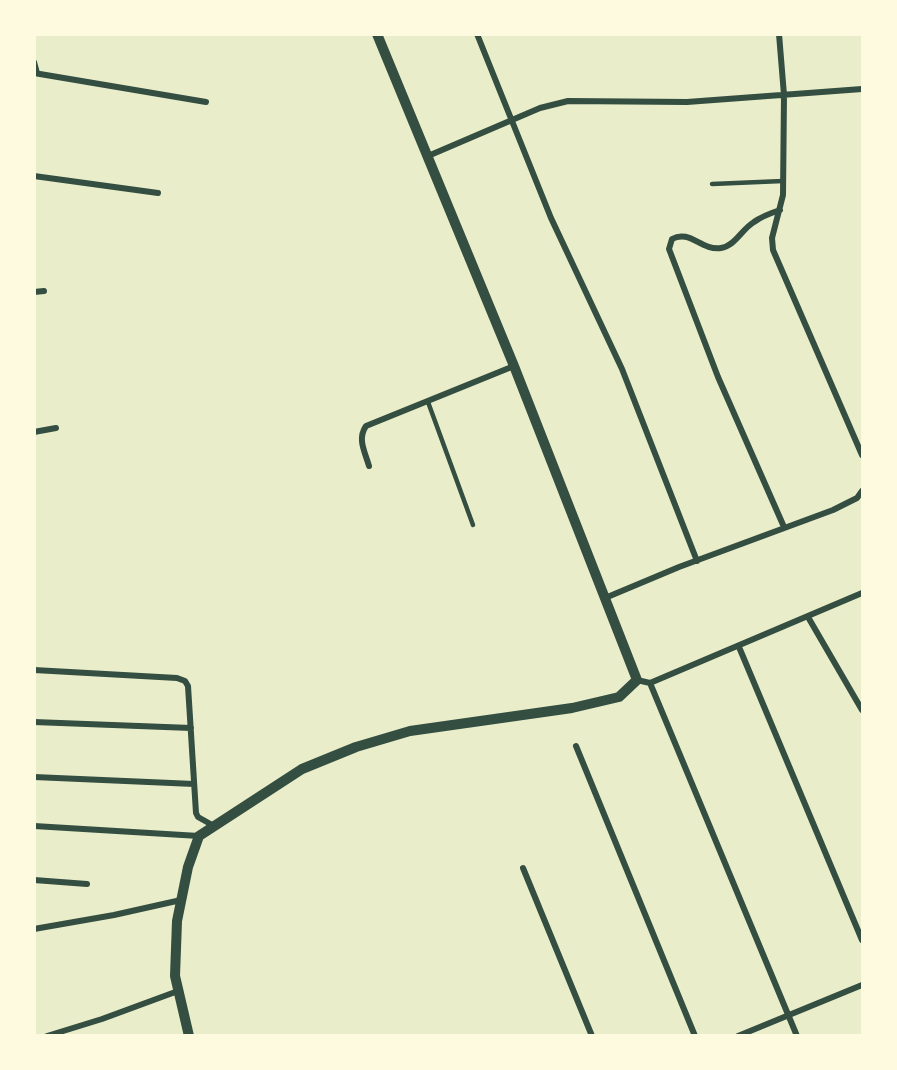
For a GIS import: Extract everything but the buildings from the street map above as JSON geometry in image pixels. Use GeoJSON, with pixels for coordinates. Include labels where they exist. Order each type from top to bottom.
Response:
{"type":"FeatureCollection","features":[{"type":"Feature","properties":{"kind":"street"},"geometry":{"type":"LineString","coordinates":[[377,34],[514,366],[637,680]]}},
{"type":"Feature","properties":{"kind":"street"},"geometry":{"type":"LineString","coordinates":[[477,34],[551,218],[622,369],[697,561]]}},
{"type":"Feature","properties":{"kind":"street"},"geometry":{"type":"LineString","coordinates":[[779,34],[784,95],[783,195],[772,238],[773,250],[862,455]]}},
{"type":"Feature","properties":{"kind":"street"},"geometry":{"type":"LineString","coordinates":[[34,63],[36,73],[206,102]]}},
{"type":"Feature","properties":{"kind":"street"},"geometry":{"type":"LineString","coordinates":[[428,156],[540,108],[568,101],[687,102],[862,90]]}},
{"type":"Feature","properties":{"kind":"street"},"geometry":{"type":"LineString","coordinates":[[34,176],[158,193]]}},
{"type":"Feature","properties":{"kind":"street"},"geometry":{"type":"LineString","coordinates":[[780,210],[751,223],[734,242],[725,248],[707,248],[683,236],[672,239],[669,249],[718,377],[784,527]]}},
{"type":"Feature","properties":{"kind":"street"},"geometry":{"type":"LineString","coordinates":[[34,292],[44,291]]}},
{"type":"Feature","properties":{"kind":"street"},"geometry":{"type":"LineString","coordinates":[[369,466],[362,446],[361,433],[366,426],[514,366]]}},
{"type":"Feature","properties":{"kind":"street"},"geometry":{"type":"LineString","coordinates":[[34,432],[56,428]]}},
{"type":"Feature","properties":{"kind":"street"},"geometry":{"type":"LineString","coordinates":[[606,598],[784,527],[833,510],[858,498],[862,491]]}},
{"type":"Feature","properties":{"kind":"street"},"geometry":{"type":"LineString","coordinates":[[637,680],[650,683],[862,593]]}},
{"type":"Feature","properties":{"kind":"street"},"geometry":{"type":"LineString","coordinates":[[808,617],[859,697],[862,710]]}},
{"type":"Feature","properties":{"kind":"street"},"geometry":{"type":"LineString","coordinates":[[739,647],[862,940]]}},
{"type":"Feature","properties":{"kind":"street"},"geometry":{"type":"LineString","coordinates":[[34,670],[177,678],[185,681],[188,686],[196,813],[198,817],[214,826]]}},
{"type":"Feature","properties":{"kind":"street"},"geometry":{"type":"LineString","coordinates":[[189,1035],[175,976],[177,921],[188,867],[199,836],[302,769],[356,747],[410,730],[572,708],[619,697],[637,680]]}},
{"type":"Feature","properties":{"kind":"street"},"geometry":{"type":"LineString","coordinates":[[650,683],[797,1035]]}},
{"type":"Feature","properties":{"kind":"street"},"geometry":{"type":"LineString","coordinates":[[34,722],[191,728]]}},
{"type":"Feature","properties":{"kind":"street"},"geometry":{"type":"LineString","coordinates":[[576,746],[695,1035]]}},
{"type":"Feature","properties":{"kind":"street"},"geometry":{"type":"LineString","coordinates":[[34,777],[194,784]]}},
{"type":"Feature","properties":{"kind":"street"},"geometry":{"type":"LineString","coordinates":[[34,826],[199,836]]}},
{"type":"Feature","properties":{"kind":"street"},"geometry":{"type":"LineString","coordinates":[[523,868],[592,1035]]}},
{"type":"Feature","properties":{"kind":"street"},"geometry":{"type":"LineString","coordinates":[[34,880],[87,884]]}},
{"type":"Feature","properties":{"kind":"street"},"geometry":{"type":"LineString","coordinates":[[34,929],[181,900]]}},
{"type":"Feature","properties":{"kind":"street"},"geometry":{"type":"LineString","coordinates":[[738,1035],[862,985]]}},
{"type":"Feature","properties":{"kind":"street"},"geometry":{"type":"LineString","coordinates":[[47,1035],[102,1019],[178,991]]}},
{"type":"Feature","properties":{"kind":"lane"},"geometry":{"type":"LineString","coordinates":[[712,184],[783,181]]}},
{"type":"Feature","properties":{"kind":"lane"},"geometry":{"type":"LineString","coordinates":[[428,402],[473,525]]}}]}
